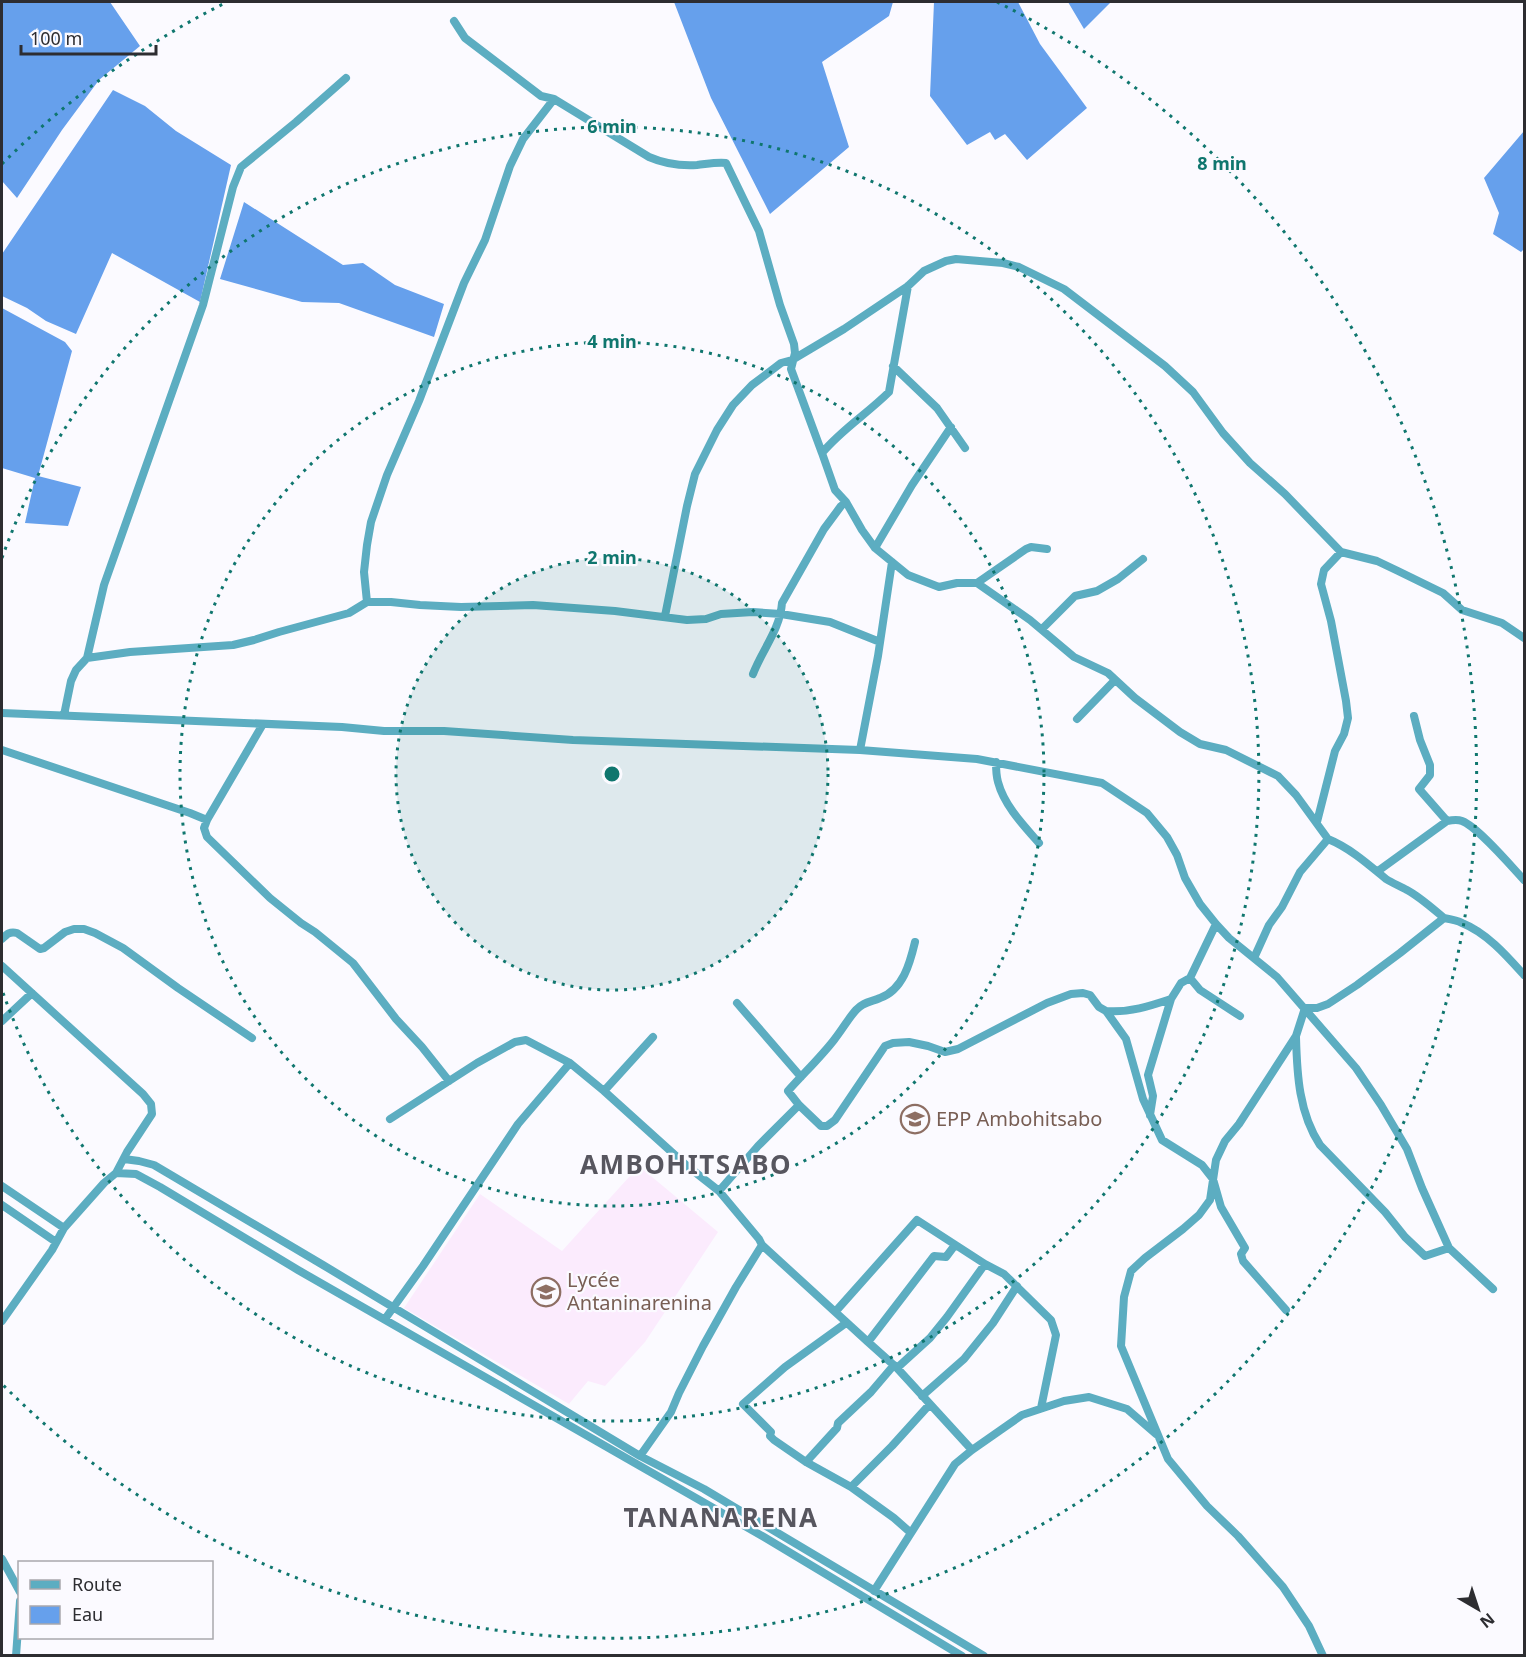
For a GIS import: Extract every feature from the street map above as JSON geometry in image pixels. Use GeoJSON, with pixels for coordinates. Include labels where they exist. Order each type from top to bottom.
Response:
{"type":"FeatureCollection","features":[{"type":"Feature","properties":{"kind":"street"},"geometry":{"type":"LineString","coordinates":[[454,21],[465,38],[541,96],[554,99],[632,147],[665,164],[726,163],[759,231],[780,305],[794,344],[795,353],[791,369],[836,490],[875,548],[908,575],[939,587],[976,583],[1026,549],[1031,547],[1047,549]]}},
{"type":"Feature","properties":{"kind":"street"},"geometry":{"type":"LineString","coordinates":[[64,715],[71,681],[76,670],[87,658],[104,585],[203,305],[233,187],[241,166],[346,78]]}},
{"type":"Feature","properties":{"kind":"street"},"geometry":{"type":"LineString","coordinates":[[367,602],[364,572],[367,545],[371,522],[387,475],[419,401],[464,283],[485,240],[510,166],[523,138],[554,99]]}},
{"type":"Feature","properties":{"kind":"street"},"geometry":{"type":"LineString","coordinates":[[665,616],[695,474],[724,418],[742,395],[781,363],[792,360],[844,328],[908,286],[924,271],[956,259],[1003,263],[1019,267],[1064,289],[1165,366],[1193,392],[1223,433],[1250,464],[1285,494],[1341,552],[1377,561],[1443,593],[1462,610],[1502,623],[1524,638]]}},
{"type":"Feature","properties":{"kind":"street"},"geometry":{"type":"LineString","coordinates":[[822,453],[843,431],[889,392],[908,286]]}},
{"type":"Feature","properties":{"kind":"street"},"geometry":{"type":"LineString","coordinates":[[893,366],[937,408],[965,448]]}},
{"type":"Feature","properties":{"kind":"street"},"geometry":{"type":"LineString","coordinates":[[875,548],[910,487],[951,427]]}},
{"type":"Feature","properties":{"kind":"street"},"geometry":{"type":"LineString","coordinates":[[753,674],[758,660],[773,635],[781,614],[782,603],[824,529],[846,502]]}},
{"type":"Feature","properties":{"kind":"street"},"geometry":{"type":"LineString","coordinates":[[1317,822],[1335,751],[1344,734],[1348,718],[1331,621],[1321,584],[1324,570],[1341,552]]}},
{"type":"Feature","properties":{"kind":"street"},"geometry":{"type":"LineString","coordinates":[[1042,629],[1075,596],[1097,591],[1118,579],[1143,559]]}},
{"type":"Feature","properties":{"kind":"street"},"geometry":{"type":"LineString","coordinates":[[860,750],[892,562]]}},
{"type":"Feature","properties":{"kind":"street"},"geometry":{"type":"LineString","coordinates":[[976,583],[1042,629],[1074,657],[1108,673],[1144,705],[1180,732],[1200,744],[1226,750],[1278,776],[1296,795],[1328,840],[1337,843],[1378,871],[1387,880],[1408,890],[1444,918],[1461,922],[1477,931],[1524,975]]}},
{"type":"Feature","properties":{"kind":"street"},"geometry":{"type":"LineString","coordinates":[[87,658],[130,652],[233,645],[349,613],[367,602],[461,607],[533,605],[665,616],[687,620],[706,619],[721,614],[753,612],[781,614],[830,622],[880,642]]}},
{"type":"Feature","properties":{"kind":"street"},"geometry":{"type":"LineString","coordinates":[[1077,719],[1115,680]]}},
{"type":"Feature","properties":{"kind":"street"},"geometry":{"type":"LineString","coordinates":[[2,713],[342,727],[384,731],[444,731],[573,740],[860,750],[996,762],[1102,783],[1147,813],[1167,837],[1178,855],[1185,878],[1200,904],[1216,924],[1228,938],[1277,977],[1356,1068],[1407,1149],[1449,1248],[1493,1289]]}},
{"type":"Feature","properties":{"kind":"street"},"geometry":{"type":"LineString","coordinates":[[1414,716],[1430,765],[1430,775],[1419,789],[1447,821]]}},
{"type":"Feature","properties":{"kind":"street"},"geometry":{"type":"LineString","coordinates":[[262,724],[207,820],[204,828],[207,837],[270,898],[353,963],[396,1019],[450,1081]]}},
{"type":"Feature","properties":{"kind":"street"},"geometry":{"type":"LineString","coordinates":[[2,750],[207,820]]}},
{"type":"Feature","properties":{"kind":"street"},"geometry":{"type":"LineString","coordinates":[[996,762],[997,780],[1002,794],[1020,822],[1039,843]]}},
{"type":"Feature","properties":{"kind":"street"},"geometry":{"type":"LineString","coordinates":[[1378,871],[1447,821],[1455,820],[1463,821],[1474,830],[1524,880]]}},
{"type":"Feature","properties":{"kind":"street"},"geometry":{"type":"LineString","coordinates":[[1254,958],[1269,925],[1282,907],[1300,872],[1328,840]]}},
{"type":"Feature","properties":{"kind":"street"},"geometry":{"type":"LineString","coordinates":[[1305,1008],[1317,1008],[1328,1004],[1357,986],[1444,918]]}},
{"type":"Feature","properties":{"kind":"street"},"geometry":{"type":"LineString","coordinates":[[1150,1115],[1153,1096],[1148,1075],[1171,999],[1181,984],[1190,978],[1216,924]]}},
{"type":"Feature","properties":{"kind":"street"},"geometry":{"type":"LineString","coordinates":[[2,939],[8,933],[17,933],[40,949],[65,932],[74,929],[84,929],[95,933],[123,948],[252,1038]]}},
{"type":"Feature","properties":{"kind":"street"},"geometry":{"type":"LineString","coordinates":[[915,942],[911,960],[895,989],[883,998],[863,1003],[834,1040],[788,1091],[799,1105],[821,1126],[827,1126],[835,1120],[885,1046],[893,1042],[909,1042],[945,1052],[958,1048],[1047,1003],[1071,994],[1090,995],[1099,1006],[1107,1011],[1126,1039],[1143,1099],[1162,1140],[1202,1165],[1213,1179],[1221,1207],[1245,1248],[1241,1254],[1243,1261],[1286,1310]]}},
{"type":"Feature","properties":{"kind":"street"},"geometry":{"type":"LineString","coordinates":[[2,966],[143,1094],[151,1104],[152,1114],[116,1173],[104,1183],[64,1228],[52,1250],[2,1321]]}},
{"type":"Feature","properties":{"kind":"street"},"geometry":{"type":"LineString","coordinates":[[1190,978],[1200,990],[1240,1016]]}},
{"type":"Feature","properties":{"kind":"street"},"geometry":{"type":"LineString","coordinates":[[2,1021],[32,993]]}},
{"type":"Feature","properties":{"kind":"street"},"geometry":{"type":"LineString","coordinates":[[1107,1011],[1118,1012],[1171,999]]}},
{"type":"Feature","properties":{"kind":"street"},"geometry":{"type":"LineString","coordinates":[[736,1004],[801,1077]]}},
{"type":"Feature","properties":{"kind":"street"},"geometry":{"type":"LineString","coordinates":[[1305,1008],[1296,1036],[1239,1124],[1225,1141],[1216,1160],[1210,1200],[1199,1215],[1131,1271],[1124,1297],[1121,1346],[1168,1459],[1207,1506],[1238,1536],[1283,1587],[1309,1626],[1323,1656]]}},
{"type":"Feature","properties":{"kind":"street"},"geometry":{"type":"LineString","coordinates":[[1296,1036],[1297,1077],[1306,1119],[1320,1145],[1385,1212],[1405,1238],[1425,1256],[1449,1248]]}},
{"type":"Feature","properties":{"kind":"street"},"geometry":{"type":"LineString","coordinates":[[604,1091],[653,1037]]}},
{"type":"Feature","properties":{"kind":"street"},"geometry":{"type":"LineString","coordinates":[[390,1119],[477,1063],[515,1042],[526,1040],[570,1063],[719,1191],[762,1245],[896,1366],[972,1450]]}},
{"type":"Feature","properties":{"kind":"street"},"geometry":{"type":"LineString","coordinates":[[385,1319],[518,1124],[570,1063]]}},
{"type":"Feature","properties":{"kind":"street"},"geometry":{"type":"LineString","coordinates":[[719,1191],[758,1146],[799,1105]]}},
{"type":"Feature","properties":{"kind":"street"},"geometry":{"type":"LineString","coordinates":[[124,1159],[154,1166],[392,1308],[548,1407]]}},
{"type":"Feature","properties":{"kind":"street"},"geometry":{"type":"LineString","coordinates":[[116,1173],[136,1174],[385,1319],[633,1455],[764,1537],[857,1586],[874,1591],[984,1656]]}},
{"type":"Feature","properties":{"kind":"street"},"geometry":{"type":"LineString","coordinates":[[2,1185],[64,1228]]}},
{"type":"Feature","properties":{"kind":"street"},"geometry":{"type":"LineString","coordinates":[[2,1205],[56,1242]]}},
{"type":"Feature","properties":{"kind":"street"},"geometry":{"type":"LineString","coordinates":[[836,1311],[917,1220],[1004,1274],[1051,1320],[1056,1335],[1041,1408]]}},
{"type":"Feature","properties":{"kind":"street"},"geometry":{"type":"LineString","coordinates":[[633,1455],[671,1412],[703,1346],[762,1245]]}},
{"type":"Feature","properties":{"kind":"street"},"geometry":{"type":"LineString","coordinates":[[868,1342],[934,1256],[946,1257],[955,1245]]}},
{"type":"Feature","properties":{"kind":"street"},"geometry":{"type":"LineString","coordinates":[[298,1269],[306,1256]]}},
{"type":"Feature","properties":{"kind":"street"},"geometry":{"type":"LineString","coordinates":[[806,1462],[837,1428],[838,1423],[896,1366],[930,1338],[985,1264]]}},
{"type":"Feature","properties":{"kind":"street"},"geometry":{"type":"LineString","coordinates":[[922,1396],[964,1359],[993,1323],[1017,1286]]}},
{"type":"Feature","properties":{"kind":"street"},"geometry":{"type":"LineString","coordinates":[[846,1323],[785,1367],[743,1404],[771,1432],[770,1436],[806,1462],[851,1487],[911,1533]]}},
{"type":"Feature","properties":{"kind":"street"},"geometry":{"type":"LineString","coordinates":[[874,1591],[955,1464],[1022,1415],[1064,1401],[1089,1397],[1127,1409],[1158,1436]]}},
{"type":"Feature","properties":{"kind":"street"},"geometry":{"type":"LineString","coordinates":[[851,1487],[930,1404]]}},
{"type":"Feature","properties":{"kind":"street"},"geometry":{"type":"LineString","coordinates":[[633,1455],[704,1489],[769,1528],[962,1656]]}},
{"type":"Feature","properties":{"kind":"street"},"geometry":{"type":"LineString","coordinates":[[764,1537],[769,1528]]}},
{"type":"Feature","properties":{"kind":"street"},"geometry":{"type":"LineString","coordinates":[[2,1559],[18,1588]]}},
{"type":"Feature","properties":{"kind":"street"},"geometry":{"type":"LineString","coordinates":[[16,1656],[18,1628]]}},
{"type":"Feature","properties":{"kind":"shaded area","name":"Lycée Antaninarenina"},"geometry":{"type":"Polygon","coordinates":[[[639,1166],[718,1232],[645,1342],[605,1386],[588,1381],[569,1404],[404,1308],[480,1194],[562,1251],[639,1166]]]}},
{"type":"Feature","properties":{"kind":"water"},"geometry":{"type":"Polygon","coordinates":[[[2,2],[110,2],[140,46],[99,80],[62,130],[17,198],[2,181],[2,2]]]}},
{"type":"Feature","properties":{"kind":"water"},"geometry":{"type":"Polygon","coordinates":[[[674,2],[893,2],[889,16],[822,62],[849,147],[770,214],[711,98],[674,2]]]}},
{"type":"Feature","properties":{"kind":"water"},"geometry":{"type":"Polygon","coordinates":[[[934,2],[1018,2],[1040,44],[1087,108],[1027,160],[1005,134],[995,140],[990,132],[967,145],[930,96],[934,2]]]}},
{"type":"Feature","properties":{"kind":"water"},"geometry":{"type":"Polygon","coordinates":[[[1068,2],[1111,2],[1084,29],[1068,2]]]}},
{"type":"Feature","properties":{"kind":"water"},"geometry":{"type":"Polygon","coordinates":[[[113,90],[145,106],[176,131],[231,165],[200,302],[112,253],[76,334],[46,321],[27,308],[2,296],[2,254],[113,90]]]}},
{"type":"Feature","properties":{"kind":"water"},"geometry":{"type":"Polygon","coordinates":[[[1524,131],[1524,249],[1521,252],[1493,234],[1499,213],[1484,178],[1524,131]]]}},
{"type":"Feature","properties":{"kind":"water"},"geometry":{"type":"Polygon","coordinates":[[[244,202],[343,265],[363,263],[395,285],[444,304],[434,337],[339,303],[302,302],[220,279],[244,202]]]}},
{"type":"Feature","properties":{"kind":"water"},"geometry":{"type":"Polygon","coordinates":[[[2,308],[65,342],[72,351],[38,476],[81,487],[68,526],[25,523],[35,478],[2,468],[2,308]]]}},
{"type":"Feature","properties":{"kind":"place","name":"EPP Ambohitsabo"},"geometry":{"type":"Point","coordinates":[915,1119]}},
{"type":"Feature","properties":{"kind":"place","name":"Lycée Antaninarenina"},"geometry":{"type":"Point","coordinates":[546,1292]}},
{"type":"Feature","properties":{"kind":"district","name":"AMBOHITSABO"},"geometry":{"type":"Point","coordinates":[686,1165]}},
{"type":"Feature","properties":{"kind":"district","name":"TANANARENA"},"geometry":{"type":"Point","coordinates":[721,1518]}}]}
